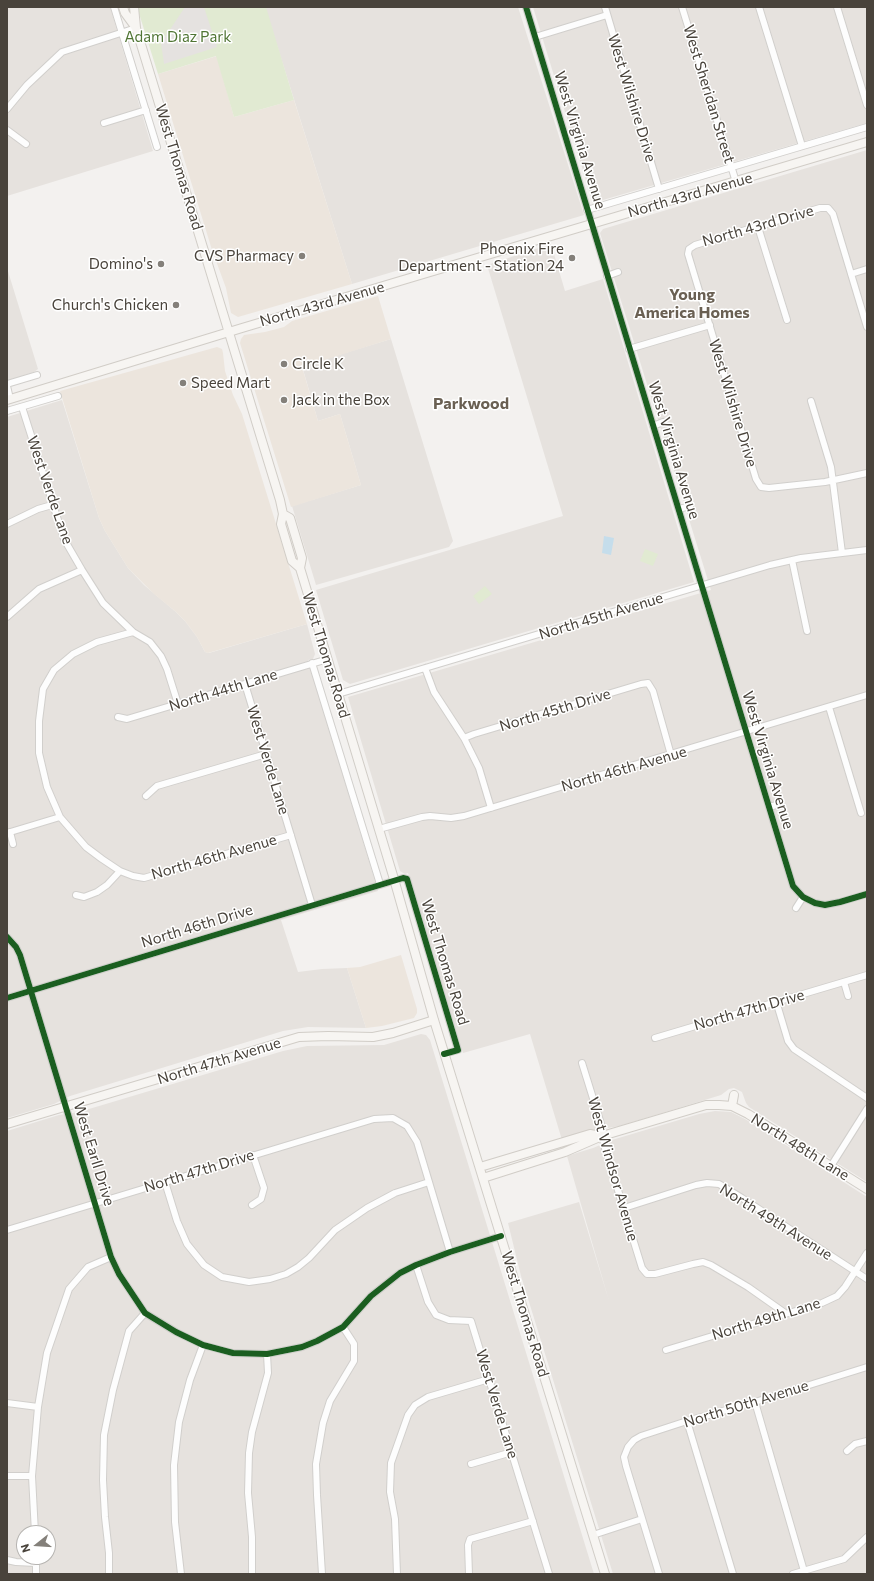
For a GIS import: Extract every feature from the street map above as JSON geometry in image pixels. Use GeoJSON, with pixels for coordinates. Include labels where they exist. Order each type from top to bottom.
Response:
{"type":"FeatureCollection","features":[{"type":"Feature","properties":{"kind":"main road","name":"West Thomas Road"},"geometry":{"type":"LineString","coordinates":[[123,7],[125,13],[136,28]]}},
{"type":"Feature","properties":{"kind":"main road","name":"West Thomas Road"},"geometry":{"type":"LineString","coordinates":[[134,7],[136,28],[283,514],[281,524],[282,529],[292,561],[300,568],[394,879],[444,1054],[605,1574]]}},
{"type":"Feature","properties":{"kind":"main road","name":"North 43rd Avenue"},"geometry":{"type":"LineString","coordinates":[[9,399],[228,332],[867,142]]}},
{"type":"Feature","properties":{"kind":"main road","name":"North 47th Avenue"},"geometry":{"type":"LineString","coordinates":[[7,1124],[300,1037],[372,1037],[393,1033],[434,1020]]}},
{"type":"Feature","properties":{"kind":"main road"},"geometry":{"type":"LineString","coordinates":[[732,1106],[734,1095]]}},
{"type":"Feature","properties":{"kind":"main road","name":"North 48th Lane"},"geometry":{"type":"LineString","coordinates":[[483,1178],[565,1152],[602,1136],[706,1105],[719,1104],[732,1106],[748,1114],[867,1189]]}},
{"type":"Feature","properties":{"kind":"main road","name":"North 48th Lane"},"geometry":{"type":"LineString","coordinates":[[480,1168],[590,1134],[602,1136]]}},
{"type":"Feature","properties":{"kind":"street","name":"West Thomas Road"},"geometry":{"type":"LineString","coordinates":[[114,7],[157,147]]}},
{"type":"Feature","properties":{"kind":"street","name":"West Virginia Avenue"},"geometry":{"type":"LineString","coordinates":[[526,7],[793,886],[803,897]]}},
{"type":"Feature","properties":{"kind":"street","name":"West Wilshire Drive"},"geometry":{"type":"LineString","coordinates":[[605,7],[659,189]]}},
{"type":"Feature","properties":{"kind":"street","name":"West Sheridan Street"},"geometry":{"type":"LineString","coordinates":[[682,7],[736,182]]}},
{"type":"Feature","properties":{"kind":"street"},"geometry":{"type":"LineString","coordinates":[[759,7],[802,146]]}},
{"type":"Feature","properties":{"kind":"street"},"geometry":{"type":"LineString","coordinates":[[837,7],[867,105]]}},
{"type":"Feature","properties":{"kind":"street"},"geometry":{"type":"LineString","coordinates":[[535,37],[607,15]]}},
{"type":"Feature","properties":{"kind":"street"},"geometry":{"type":"LineString","coordinates":[[7,109],[28,85],[62,52],[136,28]]}},
{"type":"Feature","properties":{"kind":"street"},"geometry":{"type":"LineString","coordinates":[[104,123],[146,110]]}},
{"type":"Feature","properties":{"kind":"street","name":"North 43rd Avenue"},"geometry":{"type":"LineString","coordinates":[[588,210],[867,127]]}},
{"type":"Feature","properties":{"kind":"street"},"geometry":{"type":"LineString","coordinates":[[7,130],[26,144]]}},
{"type":"Feature","properties":{"kind":"street","name":"North 43rd Drive"},"geometry":{"type":"LineString","coordinates":[[689,248],[820,208],[828,208],[833,214],[851,274]]}},
{"type":"Feature","properties":{"kind":"street"},"geometry":{"type":"LineString","coordinates":[[758,227],[787,320]]}},
{"type":"Feature","properties":{"kind":"street","name":"West Wilshire Drive"},"geometry":{"type":"LineString","coordinates":[[689,248],[688,254],[756,479],[761,487],[769,488],[833,480]]}},
{"type":"Feature","properties":{"kind":"street"},"geometry":{"type":"LineString","coordinates":[[867,269],[851,274],[867,327]]}},
{"type":"Feature","properties":{"kind":"street"},"geometry":{"type":"LineString","coordinates":[[607,276],[618,272]]}},
{"type":"Feature","properties":{"kind":"street"},"geometry":{"type":"LineString","coordinates":[[630,349],[710,325]]}},
{"type":"Feature","properties":{"kind":"street"},"geometry":{"type":"LineString","coordinates":[[9,399],[7,385],[37,375]]}},
{"type":"Feature","properties":{"kind":"street"},"geometry":{"type":"LineString","coordinates":[[7,411],[58,396]]}},
{"type":"Feature","properties":{"kind":"street"},"geometry":{"type":"LineString","coordinates":[[811,401],[828,455],[833,480],[842,553]]}},
{"type":"Feature","properties":{"kind":"street","name":"West Verde Lane"},"geometry":{"type":"LineString","coordinates":[[22,407],[64,539],[103,603],[133,632],[150,642],[161,656],[167,669],[178,704]]}},
{"type":"Feature","properties":{"kind":"street","name":"West Virginia Avenue"},"geometry":{"type":"LineString","coordinates":[[653,426],[663,422]]}},
{"type":"Feature","properties":{"kind":"street"},"geometry":{"type":"LineString","coordinates":[[833,480],[867,473]]}},
{"type":"Feature","properties":{"kind":"street"},"geometry":{"type":"LineString","coordinates":[[7,524],[52,505]]}},
{"type":"Feature","properties":{"kind":"street","name":"West Virginia Avenue"},"geometry":{"type":"LineString","coordinates":[[679,509],[690,506]]}},
{"type":"Feature","properties":{"kind":"street","name":"North 45th Avenue"},"geometry":{"type":"LineString","coordinates":[[338,694],[770,565],[792,560],[867,550]]}},
{"type":"Feature","properties":{"kind":"street"},"geometry":{"type":"LineString","coordinates":[[792,560],[807,631]]}},
{"type":"Feature","properties":{"kind":"street"},"geometry":{"type":"LineString","coordinates":[[7,617],[39,589],[82,570]]}},
{"type":"Feature","properties":{"kind":"street","name":"North 46th Avenue"},"geometry":{"type":"LineString","coordinates":[[133,632],[97,642],[73,654],[54,670],[43,689],[39,721],[39,754],[47,787],[60,817],[86,847],[102,859],[120,871],[132,876],[144,878],[291,834]]}},
{"type":"Feature","properties":{"kind":"street","name":"North 44th Lane"},"geometry":{"type":"LineString","coordinates":[[118,717],[127,719],[328,659]]}},
{"type":"Feature","properties":{"kind":"street","name":"West Thomas Road"},"geometry":{"type":"LineString","coordinates":[[312,663],[380,884]]}},
{"type":"Feature","properties":{"kind":"street"},"geometry":{"type":"LineString","coordinates":[[425,668],[434,692],[464,738],[480,772],[491,808]]}},
{"type":"Feature","properties":{"kind":"street","name":"North 45th Drive"},"geometry":{"type":"LineString","coordinates":[[464,738],[648,683],[652,691],[671,755]]}},
{"type":"Feature","properties":{"kind":"street","name":"West Verde Lane"},"geometry":{"type":"LineString","coordinates":[[245,684],[312,905]]}},
{"type":"Feature","properties":{"kind":"street","name":"North 46th Avenue"},"geometry":{"type":"LineString","coordinates":[[379,829],[418,818],[430,816],[445,818],[457,817],[491,808],[867,695]]}},
{"type":"Feature","properties":{"kind":"street"},"geometry":{"type":"LineString","coordinates":[[829,707],[861,813]]}},
{"type":"Feature","properties":{"kind":"street"},"geometry":{"type":"LineString","coordinates":[[146,796],[157,786],[266,754]]}},
{"type":"Feature","properties":{"kind":"street","name":"West Virginia Avenue"},"geometry":{"type":"LineString","coordinates":[[769,807],[780,804]]}},
{"type":"Feature","properties":{"kind":"street"},"geometry":{"type":"LineString","coordinates":[[13,844],[9,833],[60,817]]}},
{"type":"Feature","properties":{"kind":"street"},"geometry":{"type":"LineString","coordinates":[[76,895],[84,897],[97,892],[107,885],[120,871]]}},
{"type":"Feature","properties":{"kind":"street","name":"West Thomas Road"},"geometry":{"type":"LineString","coordinates":[[394,879],[407,879],[458,1050],[444,1054]]}},
{"type":"Feature","properties":{"kind":"street","name":"North 46th Drive"},"geometry":{"type":"LineString","coordinates":[[7,998],[394,879]]}},
{"type":"Feature","properties":{"kind":"street"},"geometry":{"type":"LineString","coordinates":[[796,908],[803,897],[815,903],[825,905],[867,894]]}},
{"type":"Feature","properties":{"kind":"street","name":"West Earll Drive"},"geometry":{"type":"LineString","coordinates":[[7,938],[16,947],[31,990],[96,1202],[111,1257],[119,1274],[145,1313],[176,1332],[203,1345],[233,1354],[267,1354],[302,1346],[317,1341],[343,1327],[371,1296],[400,1273],[450,1252],[501,1236]]}},
{"type":"Feature","properties":{"kind":"street","name":"North 47th Drive"},"geometry":{"type":"LineString","coordinates":[[655,1038],[867,975]]}},
{"type":"Feature","properties":{"kind":"street"},"geometry":{"type":"LineString","coordinates":[[844,982],[848,996]]}},
{"type":"Feature","properties":{"kind":"street"},"geometry":{"type":"LineString","coordinates":[[776,1001],[788,1041],[794,1049],[867,1098]]}},
{"type":"Feature","properties":{"kind":"street","name":"West Windsor Avenue"},"geometry":{"type":"LineString","coordinates":[[582,1063],[601,1124],[602,1136],[642,1268],[647,1274],[655,1274],[703,1262],[711,1265],[748,1287],[786,1314]]}},
{"type":"Feature","properties":{"kind":"street"},"geometry":{"type":"LineString","coordinates":[[832,1166],[867,1109]]}},
{"type":"Feature","properties":{"kind":"street","name":"North 47th Drive"},"geometry":{"type":"LineString","coordinates":[[7,1230],[374,1119],[393,1118],[407,1126],[417,1142],[429,1182]]}},
{"type":"Feature","properties":{"kind":"street"},"geometry":{"type":"LineString","coordinates":[[252,1205],[261,1199],[264,1188],[253,1155]]}},
{"type":"Feature","properties":{"kind":"street"},"geometry":{"type":"LineString","coordinates":[[165,1182],[177,1220],[187,1244],[204,1265],[222,1277],[249,1282],[270,1279],[286,1274],[309,1258],[335,1230],[367,1208],[395,1193],[429,1182],[450,1252]]}},
{"type":"Feature","properties":{"kind":"street","name":"North 49th Avenue"},"geometry":{"type":"LineString","coordinates":[[624,1208],[696,1185],[707,1183],[719,1184],[856,1272]]}},
{"type":"Feature","properties":{"kind":"street","name":"North 49th Lane"},"geometry":{"type":"LineString","coordinates":[[666,1350],[822,1303],[837,1296],[856,1272],[867,1253]]}},
{"type":"Feature","properties":{"kind":"street"},"geometry":{"type":"LineString","coordinates":[[35,1525],[32,1476],[38,1407],[47,1353],[69,1288],[88,1267],[111,1257]]}},
{"type":"Feature","properties":{"kind":"street","name":"West Verde Lane"},"geometry":{"type":"LineString","coordinates":[[416,1265],[428,1302],[436,1315],[449,1320],[471,1321],[550,1574]]}},
{"type":"Feature","properties":{"kind":"street"},"geometry":{"type":"LineString","coordinates":[[856,1272],[867,1279]]}},
{"type":"Feature","properties":{"kind":"street"},"geometry":{"type":"LineString","coordinates":[[109,1574],[109,1553],[103,1480],[104,1435],[112,1390],[129,1331],[145,1313]]}},
{"type":"Feature","properties":{"kind":"street"},"geometry":{"type":"LineString","coordinates":[[322,1574],[316,1464],[323,1423],[330,1401],[354,1361],[354,1344],[343,1327]]}},
{"type":"Feature","properties":{"kind":"street"},"geometry":{"type":"LineString","coordinates":[[181,1574],[175,1522],[174,1465],[179,1422],[190,1380],[203,1345]]}},
{"type":"Feature","properties":{"kind":"street"},"geometry":{"type":"LineString","coordinates":[[252,1574],[248,1460],[252,1432],[268,1373],[267,1354]]}},
{"type":"Feature","properties":{"kind":"street","name":"North 50th Avenue"},"geometry":{"type":"LineString","coordinates":[[642,1519],[624,1457],[628,1447],[634,1440],[641,1436],[687,1421],[755,1402],[867,1367]]}},
{"type":"Feature","properties":{"kind":"street"},"geometry":{"type":"LineString","coordinates":[[396,1574],[395,1519],[390,1492],[391,1463],[408,1415],[416,1404],[428,1397],[489,1379]]}},
{"type":"Feature","properties":{"kind":"street"},"geometry":{"type":"LineString","coordinates":[[755,1402],[804,1571]]}},
{"type":"Feature","properties":{"kind":"street"},"geometry":{"type":"LineString","coordinates":[[7,1403],[38,1407]]}},
{"type":"Feature","properties":{"kind":"street"},"geometry":{"type":"LineString","coordinates":[[687,1421],[733,1574]]}},
{"type":"Feature","properties":{"kind":"street"},"geometry":{"type":"LineString","coordinates":[[847,1451],[855,1444],[867,1441]]}},
{"type":"Feature","properties":{"kind":"street"},"geometry":{"type":"LineString","coordinates":[[471,1464],[512,1452]]}},
{"type":"Feature","properties":{"kind":"street"},"geometry":{"type":"LineString","coordinates":[[7,1476],[32,1476]]}},
{"type":"Feature","properties":{"kind":"street"},"geometry":{"type":"LineString","coordinates":[[593,1535],[642,1519],[659,1574]]}},
{"type":"Feature","properties":{"kind":"street"},"geometry":{"type":"LineString","coordinates":[[469,1574],[468,1545],[470,1538],[533,1521]]}},
{"type":"Feature","properties":{"kind":"street"},"geometry":{"type":"LineString","coordinates":[[794,1574],[844,1559],[867,1537]]}},
{"type":"Feature","properties":{"kind":"shaded area"},"geometry":{"type":"Polygon","coordinates":[[[7,7],[110,7],[153,151],[7,196],[7,7]]]}},
{"type":"Feature","properties":{"kind":"shaded area"},"geometry":{"type":"Polygon","coordinates":[[[185,7],[204,7],[217,47],[164,64],[161,43],[185,7]]]}},
{"type":"Feature","properties":{"kind":"shaded area"},"geometry":{"type":"Polygon","coordinates":[[[265,7],[518,7],[584,215],[352,284],[265,7]]]}},
{"type":"Feature","properties":{"kind":"shaded area"},"geometry":{"type":"Polygon","coordinates":[[[533,7],[867,7],[867,123],[596,202],[592,200],[533,7]]]}},
{"type":"Feature","properties":{"kind":"shaded area"},"geometry":{"type":"Polygon","coordinates":[[[217,56],[234,117],[294,100],[352,284],[238,317],[231,313],[226,288],[212,250],[158,74],[217,56]]]}},
{"type":"Feature","properties":{"kind":"shaded area"},"geometry":{"type":"Polygon","coordinates":[[[867,150],[867,1182],[749,1107],[742,1092],[734,1088],[729,1089],[721,1095],[620,1126],[595,1130],[562,1140],[530,1034],[463,1053],[408,873],[405,874],[400,871],[348,697],[711,590],[600,233],[603,229],[867,150]]]}},
{"type":"Feature","properties":{"kind":"shaded area"},"geometry":{"type":"Polygon","coordinates":[[[551,244],[565,291],[603,279],[694,582],[350,684],[343,680],[316,590],[563,516],[487,265],[551,244]]]}},
{"type":"Feature","properties":{"kind":"shaded area"},"geometry":{"type":"Polygon","coordinates":[[[7,268],[38,369],[34,372],[7,381],[7,268]]]}},
{"type":"Feature","properties":{"kind":"shaded area"},"geometry":{"type":"Polygon","coordinates":[[[378,296],[391,339],[302,367],[318,421],[340,414],[361,485],[291,507],[240,343],[241,339],[244,335],[284,327],[292,321],[378,296]]]}},
{"type":"Feature","properties":{"kind":"shaded area"},"geometry":{"type":"Polygon","coordinates":[[[391,339],[453,541],[449,547],[316,585],[292,506],[361,485],[340,414],[318,421],[302,366],[391,339]]]}},
{"type":"Feature","properties":{"kind":"shaded area"},"geometry":{"type":"Polygon","coordinates":[[[217,347],[222,349],[225,371],[233,395],[242,414],[307,624],[208,653],[205,652],[197,637],[185,621],[154,594],[128,568],[105,531],[99,518],[60,391],[217,347]]]}},
{"type":"Feature","properties":{"kind":"shaded area"},"geometry":{"type":"Polygon","coordinates":[[[62,400],[99,518],[105,531],[128,568],[144,585],[185,621],[197,637],[205,652],[209,653],[307,624],[315,654],[313,659],[308,660],[378,891],[281,920],[298,972],[347,968],[366,1028],[308,1027],[283,1031],[70,1096],[54,1104],[7,1118],[7,417],[62,400]]]}},
{"type":"Feature","properties":{"kind":"shaded area"},"geometry":{"type":"Polygon","coordinates":[[[401,955],[417,1013],[414,1018],[382,1026],[366,1028],[347,968],[360,967],[401,955]]]}},
{"type":"Feature","properties":{"kind":"shaded area"},"geometry":{"type":"Polygon","coordinates":[[[421,1034],[426,1035],[430,1040],[594,1574],[7,1574],[7,1131],[59,1115],[79,1112],[283,1051],[307,1046],[384,1045],[421,1034]]]}},
{"type":"Feature","properties":{"kind":"shaded area"},"geometry":{"type":"Polygon","coordinates":[[[715,1111],[731,1112],[745,1119],[867,1197],[867,1574],[613,1574],[521,1276],[508,1223],[579,1202],[609,1301],[567,1156],[612,1140],[699,1114],[715,1111]]]}},
{"type":"Feature","properties":{"kind":"green space","name":"Adam Diaz Park"},"geometry":{"type":"Polygon","coordinates":[[[137,7],[266,7],[294,100],[234,117],[216,56],[158,74],[137,7]]]}},
{"type":"Feature","properties":{"kind":"green space"},"geometry":{"type":"Polygon","coordinates":[[[645,549],[658,554],[653,566],[640,561],[645,549]]]}},
{"type":"Feature","properties":{"kind":"green space"},"geometry":{"type":"Polygon","coordinates":[[[485,586],[492,594],[479,604],[473,596],[485,586]]]}},
{"type":"Feature","properties":{"kind":"water"},"geometry":{"type":"Polygon","coordinates":[[[604,536],[614,538],[611,555],[602,553],[604,536]]]}},
{"type":"Feature","properties":{"kind":"cycle path"},"geometry":{"type":"LineString","coordinates":[[526,7],[793,886],[803,897],[815,903],[825,905],[867,894]]}},
{"type":"Feature","properties":{"kind":"cycle path"},"geometry":{"type":"LineString","coordinates":[[7,998],[403,878],[407,879],[458,1050],[444,1054]]}},
{"type":"Feature","properties":{"kind":"cycle path"},"geometry":{"type":"LineString","coordinates":[[7,937],[16,947],[20,955],[111,1257],[119,1274],[145,1313],[176,1332],[203,1345],[233,1353],[267,1354],[302,1347],[343,1327],[371,1296],[400,1273],[450,1252],[501,1236]]}},
{"type":"Feature","properties":{"kind":"place","name":"CVS Pharmacy"},"geometry":{"type":"Point","coordinates":[302,256]}},
{"type":"Feature","properties":{"kind":"place","name":"Phoenix Fire Department - Station 24"},"geometry":{"type":"Point","coordinates":[572,258]}},
{"type":"Feature","properties":{"kind":"place","name":"Domino's"},"geometry":{"type":"Point","coordinates":[161,264]}},
{"type":"Feature","properties":{"kind":"place","name":"Church's Chicken"},"geometry":{"type":"Point","coordinates":[176,305]}},
{"type":"Feature","properties":{"kind":"place","name":"Circle K"},"geometry":{"type":"Point","coordinates":[284,364]}},
{"type":"Feature","properties":{"kind":"place","name":"Speed Mart"},"geometry":{"type":"Point","coordinates":[183,383]}},
{"type":"Feature","properties":{"kind":"place","name":"Jack in the Box"},"geometry":{"type":"Point","coordinates":[284,400]}},
{"type":"Feature","properties":{"kind":"district","name":"Young America Homes"},"geometry":{"type":"Point","coordinates":[692,304]}},
{"type":"Feature","properties":{"kind":"district","name":"Parkwood"},"geometry":{"type":"Point","coordinates":[471,404]}}]}
